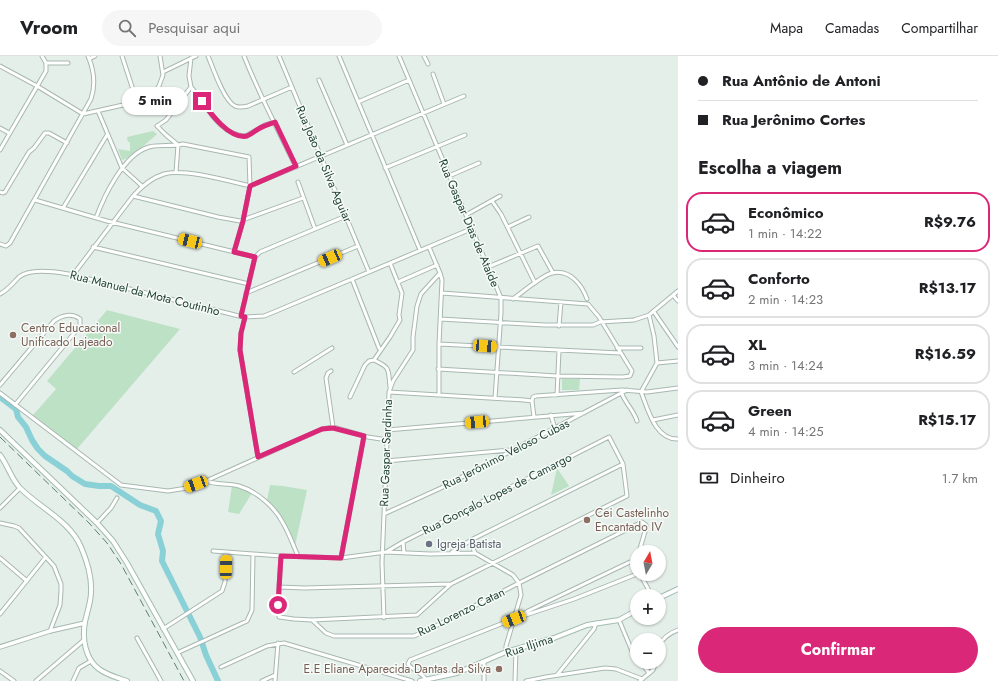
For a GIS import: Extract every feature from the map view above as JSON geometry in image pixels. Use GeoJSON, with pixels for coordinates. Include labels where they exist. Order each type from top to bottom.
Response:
{"type":"FeatureCollection","features":[{"type":"Feature","properties":{"kind":"main road"},"geometry":{"type":"LineString","coordinates":[[0,430],[97,523],[118,549],[193,681]]}},
{"type":"Feature","properties":{"kind":"main road"},"geometry":{"type":"LineString","coordinates":[[0,454],[20,488],[61,522],[77,539],[84,555],[91,584],[91,598],[85,623],[84,640],[91,661],[99,669],[106,673],[127,681]]}},
{"type":"Feature","properties":{"kind":"main road"},"geometry":{"type":"LineString","coordinates":[[666,595],[678,589]]}},
{"type":"Feature","properties":{"kind":"main road","name":"Rua Iljima"},"geometry":{"type":"LineString","coordinates":[[420,681],[457,672],[506,652],[554,638],[587,625],[619,620],[630,614]]}},
{"type":"Feature","properties":{"kind":"street"},"geometry":{"type":"LineString","coordinates":[[0,150],[46,70],[46,63],[42,56]]}},
{"type":"Feature","properties":{"kind":"street"},"geometry":{"type":"LineString","coordinates":[[0,244],[8,246],[91,99],[94,87],[94,78],[89,58],[95,56]]}},
{"type":"Feature","properties":{"kind":"street"},"geometry":{"type":"LineString","coordinates":[[122,56],[137,102]]}},
{"type":"Feature","properties":{"kind":"street"},"geometry":{"type":"LineString","coordinates":[[0,66],[37,86],[83,114],[137,102],[145,102],[150,98],[162,81],[163,72],[160,56]]}},
{"type":"Feature","properties":{"kind":"street"},"geometry":{"type":"LineString","coordinates":[[163,72],[196,56]]}},
{"type":"Feature","properties":{"kind":"street"},"geometry":{"type":"LineString","coordinates":[[208,56],[226,97],[234,106],[244,107],[292,87]]}},
{"type":"Feature","properties":{"kind":"street"},"geometry":{"type":"LineString","coordinates":[[244,56],[262,100],[275,122],[296,166]]}},
{"type":"Feature","properties":{"kind":"street","name":"Rua João da Silva Aguiar"},"geometry":{"type":"LineString","coordinates":[[279,56],[369,272]]}},
{"type":"Feature","properties":{"kind":"street"},"geometry":{"type":"LineString","coordinates":[[339,56],[420,250]]}},
{"type":"Feature","properties":{"kind":"street","name":"Rua Gaspar Dias de Ataíde"},"geometry":{"type":"LineString","coordinates":[[399,56],[501,298],[500,347],[495,398]]}},
{"type":"Feature","properties":{"kind":"street"},"geometry":{"type":"LineString","coordinates":[[424,56],[428,64]]}},
{"type":"Feature","properties":{"kind":"street"},"geometry":{"type":"LineString","coordinates":[[191,58],[189,76],[191,87],[211,115],[224,127],[235,133],[246,136],[265,125],[275,122]]}},
{"type":"Feature","properties":{"kind":"street"},"geometry":{"type":"LineString","coordinates":[[46,63],[68,63]]}},
{"type":"Feature","properties":{"kind":"street"},"geometry":{"type":"LineString","coordinates":[[433,74],[444,104]]}},
{"type":"Feature","properties":{"kind":"street"},"geometry":{"type":"LineString","coordinates":[[319,80],[347,145]]}},
{"type":"Feature","properties":{"kind":"street"},"geometry":{"type":"LineString","coordinates":[[358,102],[409,80]]}},
{"type":"Feature","properties":{"kind":"street"},"geometry":{"type":"LineString","coordinates":[[178,145],[166,136],[157,126],[166,120],[191,87]]}},
{"type":"Feature","properties":{"kind":"street"},"geometry":{"type":"LineString","coordinates":[[73,275],[93,247],[142,186],[155,177],[176,172],[250,186],[464,96]]}},
{"type":"Feature","properties":{"kind":"street"},"geometry":{"type":"LineString","coordinates":[[98,111],[122,168],[142,186]]}},
{"type":"Feature","properties":{"kind":"street"},"geometry":{"type":"LineString","coordinates":[[0,128],[9,134]]}},
{"type":"Feature","properties":{"kind":"street"},"geometry":{"type":"LineString","coordinates":[[0,192],[5,192],[29,152],[34,149],[45,133],[48,133],[67,143]]}},
{"type":"Feature","properties":{"kind":"street"},"geometry":{"type":"LineString","coordinates":[[63,208],[108,135]]}},
{"type":"Feature","properties":{"kind":"street"},"geometry":{"type":"LineString","coordinates":[[385,168],[465,135]]}},
{"type":"Feature","properties":{"kind":"street"},"geometry":{"type":"LineString","coordinates":[[96,218],[105,197],[122,168],[130,160],[147,148],[157,145],[183,144],[194,145],[232,155],[249,157],[250,186],[243,221],[234,252]]}},
{"type":"Feature","properties":{"kind":"street"},"geometry":{"type":"LineString","coordinates":[[176,172],[178,145]]}},
{"type":"Feature","properties":{"kind":"street"},"geometry":{"type":"LineString","coordinates":[[449,176],[479,163]]}},
{"type":"Feature","properties":{"kind":"street"},"geometry":{"type":"LineString","coordinates":[[298,182],[315,229]]}},
{"type":"Feature","properties":{"kind":"street"},"geometry":{"type":"LineString","coordinates":[[134,196],[218,217],[243,221],[303,198]]}},
{"type":"Feature","properties":{"kind":"street"},"geometry":{"type":"LineString","coordinates":[[466,215],[500,196]]}},
{"type":"Feature","properties":{"kind":"street"},"geometry":{"type":"LineString","coordinates":[[35,200],[96,218],[255,257]]}},
{"type":"Feature","properties":{"kind":"street"},"geometry":{"type":"LineString","coordinates":[[492,201],[496,205],[508,227],[535,284]]}},
{"type":"Feature","properties":{"kind":"street"},"geometry":{"type":"LineString","coordinates":[[241,316],[255,257],[260,252],[346,216]]}},
{"type":"Feature","properties":{"kind":"street"},"geometry":{"type":"LineString","coordinates":[[508,227],[529,217]]}},
{"type":"Feature","properties":{"kind":"street","name":"Rua Manuel da Mota Coutinho"},"geometry":{"type":"LineString","coordinates":[[0,294],[20,276],[27,273],[49,271],[73,275],[245,317],[264,316],[472,229]]}},
{"type":"Feature","properties":{"kind":"street"},"geometry":{"type":"LineString","coordinates":[[246,293],[358,246]]}},
{"type":"Feature","properties":{"kind":"street"},"geometry":{"type":"LineString","coordinates":[[488,267],[539,246],[553,273]]}},
{"type":"Feature","properties":{"kind":"street"},"geometry":{"type":"LineString","coordinates":[[93,247],[249,284]]}},
{"type":"Feature","properties":{"kind":"street"},"geometry":{"type":"LineString","coordinates":[[429,247],[442,280],[438,395]]}},
{"type":"Feature","properties":{"kind":"street"},"geometry":{"type":"LineString","coordinates":[[350,397],[365,365],[369,361],[374,360],[399,322],[402,294],[390,263]]}},
{"type":"Feature","properties":{"kind":"street"},"geometry":{"type":"LineString","coordinates":[[398,282],[437,265]]}},
{"type":"Feature","properties":{"kind":"street","name":"Rua Gaspar Sardinha"},"geometry":{"type":"LineString","coordinates":[[384,618],[384,514],[389,392],[390,387],[413,350],[413,337],[421,294],[440,273]]}},
{"type":"Feature","properties":{"kind":"street"},"geometry":{"type":"LineString","coordinates":[[513,299],[553,273],[566,274],[574,278],[582,288],[587,299]]}},
{"type":"Feature","properties":{"kind":"street"},"geometry":{"type":"LineString","coordinates":[[352,279],[378,348],[381,350]]}},
{"type":"Feature","properties":{"kind":"street"},"geometry":{"type":"LineString","coordinates":[[440,319],[559,326],[593,325],[600,322],[634,320],[649,315],[678,291]]}},
{"type":"Feature","properties":{"kind":"street"},"geometry":{"type":"LineString","coordinates":[[438,369],[557,376],[628,377],[631,374],[631,368],[588,304],[442,293]]}},
{"type":"Feature","properties":{"kind":"street"},"geometry":{"type":"LineString","coordinates":[[673,295],[678,301]]}},
{"type":"Feature","properties":{"kind":"street"},"geometry":{"type":"LineString","coordinates":[[559,326],[561,302]]}},
{"type":"Feature","properties":{"kind":"street"},"geometry":{"type":"LineString","coordinates":[[654,312],[678,347]]}},
{"type":"Feature","properties":{"kind":"street"},"geometry":{"type":"LineString","coordinates":[[0,385],[54,321],[61,317],[72,315],[79,317],[81,320],[80,326],[15,405]]}},
{"type":"Feature","properties":{"kind":"street"},"geometry":{"type":"LineString","coordinates":[[641,392],[657,363],[654,336],[649,315]]}},
{"type":"Feature","properties":{"kind":"street"},"geometry":{"type":"LineString","coordinates":[[245,317],[241,333],[240,350],[258,457]]}},
{"type":"Feature","properties":{"kind":"street"},"geometry":{"type":"LineString","coordinates":[[439,344],[620,353]]}},
{"type":"Feature","properties":{"kind":"street"},"geometry":{"type":"LineString","coordinates":[[294,372],[332,348]]}},
{"type":"Feature","properties":{"kind":"street"},"geometry":{"type":"LineString","coordinates":[[617,348],[641,348]]}},
{"type":"Feature","properties":{"kind":"street"},"geometry":{"type":"LineString","coordinates":[[557,395],[559,351]]}},
{"type":"Feature","properties":{"kind":"street"},"geometry":{"type":"LineString","coordinates":[[374,360],[386,368],[389,373],[390,387]]}},
{"type":"Feature","properties":{"kind":"street"},"geometry":{"type":"LineString","coordinates":[[657,363],[678,361]]}},
{"type":"Feature","properties":{"kind":"street"},"geometry":{"type":"LineString","coordinates":[[331,371],[328,373],[326,378],[333,428]]}},
{"type":"Feature","properties":{"kind":"street"},"geometry":{"type":"LineString","coordinates":[[534,417],[532,402],[535,396],[627,390],[653,392],[678,388]]}},
{"type":"Feature","properties":{"kind":"street","name":"Rua Jerônimo Veloso Cubas"},"geometry":{"type":"LineString","coordinates":[[384,514],[409,504],[622,394],[627,390]]}},
{"type":"Feature","properties":{"kind":"street"},"geometry":{"type":"LineString","coordinates":[[0,392],[121,485],[168,491],[187,488],[206,481],[322,429],[333,428],[387,440]]}},
{"type":"Feature","properties":{"kind":"street"},"geometry":{"type":"LineString","coordinates":[[389,392],[495,398],[532,402]]}},
{"type":"Feature","properties":{"kind":"street"},"geometry":{"type":"LineString","coordinates":[[641,392],[653,420],[661,433],[678,439]]}},
{"type":"Feature","properties":{"kind":"street"},"geometry":{"type":"LineString","coordinates":[[622,394],[634,413],[637,421]]}},
{"type":"Feature","properties":{"kind":"street"},"geometry":{"type":"LineString","coordinates":[[387,430],[585,413]]}},
{"type":"Feature","properties":{"kind":"street"},"geometry":{"type":"LineString","coordinates":[[551,415],[555,428]]}},
{"type":"Feature","properties":{"kind":"street"},"geometry":{"type":"LineString","coordinates":[[653,420],[678,415]]}},
{"type":"Feature","properties":{"kind":"street"},"geometry":{"type":"LineString","coordinates":[[341,558],[364,436]]}},
{"type":"Feature","properties":{"kind":"street","name":"Rua Gonçalo Lopes de Camargo"},"geometry":{"type":"LineString","coordinates":[[384,552],[609,437],[623,464]]}},
{"type":"Feature","properties":{"kind":"street"},"geometry":{"type":"LineString","coordinates":[[386,461],[513,450]]}},
{"type":"Feature","properties":{"kind":"street"},"geometry":{"type":"LineString","coordinates":[[281,556],[279,617],[312,620],[384,618],[417,615],[452,584],[627,496],[623,464],[473,539],[450,553]]}},
{"type":"Feature","properties":{"kind":"street"},"geometry":{"type":"LineString","coordinates":[[206,481],[241,486],[252,491],[272,508],[283,522],[298,556]]}},
{"type":"Feature","properties":{"kind":"street"},"geometry":{"type":"LineString","coordinates":[[0,508],[20,488]]}},
{"type":"Feature","properties":{"kind":"street"},"geometry":{"type":"LineString","coordinates":[[97,523],[111,508],[117,498]]}},
{"type":"Feature","properties":{"kind":"street","name":"Rua Lorenzo Catan"},"geometry":{"type":"LineString","coordinates":[[312,620],[326,633],[334,636],[414,636],[642,522],[646,525],[646,528],[641,545]]}},
{"type":"Feature","properties":{"kind":"street"},"geometry":{"type":"LineString","coordinates":[[0,523],[19,528],[55,569],[62,591],[60,605],[50,631]]}},
{"type":"Feature","properties":{"kind":"street"},"geometry":{"type":"LineString","coordinates":[[473,539],[472,546],[475,553]]}},
{"type":"Feature","properties":{"kind":"street"},"geometry":{"type":"LineString","coordinates":[[403,542],[404,553]]}},
{"type":"Feature","properties":{"kind":"street"},"geometry":{"type":"LineString","coordinates":[[213,551],[281,556],[341,558],[384,552],[475,553],[513,575],[519,583],[521,595],[506,646],[506,652]]}},
{"type":"Feature","properties":{"kind":"street"},"geometry":{"type":"LineString","coordinates":[[163,628],[220,594],[224,588],[226,552]]}},
{"type":"Feature","properties":{"kind":"street"},"geometry":{"type":"LineString","coordinates":[[177,653],[247,621],[252,610],[253,554]]}},
{"type":"Feature","properties":{"kind":"street"},"geometry":{"type":"LineString","coordinates":[[0,614],[46,558]]}},
{"type":"Feature","properties":{"kind":"street"},"geometry":{"type":"LineString","coordinates":[[1,561],[27,581]]}},
{"type":"Feature","properties":{"kind":"street"},"geometry":{"type":"LineString","coordinates":[[521,616],[528,611],[630,562]]}},
{"type":"Feature","properties":{"kind":"street"},"geometry":{"type":"LineString","coordinates":[[426,680],[421,673],[408,664],[410,660],[521,616],[574,599],[630,577]]}},
{"type":"Feature","properties":{"kind":"street"},"geometry":{"type":"LineString","coordinates":[[279,587],[304,588],[452,584]]}},
{"type":"Feature","properties":{"kind":"street"},"geometry":{"type":"LineString","coordinates":[[619,620],[630,646]]}},
{"type":"Feature","properties":{"kind":"street"},"geometry":{"type":"LineString","coordinates":[[0,647],[50,631],[85,623]]}},
{"type":"Feature","properties":{"kind":"street"},"geometry":{"type":"LineString","coordinates":[[557,675],[594,629],[596,623]]}},
{"type":"Feature","properties":{"kind":"street"},"geometry":{"type":"LineString","coordinates":[[666,636],[678,630]]}},
{"type":"Feature","properties":{"kind":"street"},"geometry":{"type":"LineString","coordinates":[[137,638],[161,681]]}},
{"type":"Feature","properties":{"kind":"street"},"geometry":{"type":"LineString","coordinates":[[36,681],[84,640]]}},
{"type":"Feature","properties":{"kind":"street"},"geometry":{"type":"LineString","coordinates":[[220,667],[267,646],[278,644],[289,645],[412,681]]}},
{"type":"Feature","properties":{"kind":"street"},"geometry":{"type":"LineString","coordinates":[[275,681],[278,644]]}},
{"type":"Feature","properties":{"kind":"street"},"geometry":{"type":"LineString","coordinates":[[515,681],[516,649]]}},
{"type":"Feature","properties":{"kind":"street"},"geometry":{"type":"LineString","coordinates":[[73,681],[77,670],[91,661]]}},
{"type":"Feature","properties":{"kind":"street"},"geometry":{"type":"LineString","coordinates":[[484,662],[484,681]]}},
{"type":"Feature","properties":{"kind":"street"},"geometry":{"type":"LineString","coordinates":[[526,681],[546,676],[605,668],[616,669],[641,680],[652,669]]}},
{"type":"Feature","properties":{"kind":"street"},"geometry":{"type":"LineString","coordinates":[[646,669],[649,673]]}},
{"type":"Feature","properties":{"kind":"street"},"geometry":{"type":"LineString","coordinates":[[0,671],[14,681]]}},
{"type":"Feature","properties":{"kind":"street"},"geometry":{"type":"LineString","coordinates":[[262,681],[275,675]]}},
{"type":"Feature","properties":{"kind":"street"},"geometry":{"type":"LineString","coordinates":[[546,676],[548,681]]}},
{"type":"Feature","properties":{"kind":"green space"},"geometry":{"type":"Polygon","coordinates":[[[153,131],[157,134],[135,153],[122,160],[118,149],[130,151],[130,142],[128,142],[127,137],[153,131]]]}},
{"type":"Feature","properties":{"kind":"green space"},"geometry":{"type":"Polygon","coordinates":[[[107,310],[180,329],[77,449],[33,415],[56,389],[47,381],[107,310]]]}},
{"type":"Feature","properties":{"kind":"green space"},"geometry":{"type":"Polygon","coordinates":[[[562,379],[580,379],[579,390],[562,390],[562,379]]]}},
{"type":"Feature","properties":{"kind":"green space"},"geometry":{"type":"Polygon","coordinates":[[[557,468],[569,486],[551,495],[557,468]]]}},
{"type":"Feature","properties":{"kind":"green space"},"geometry":{"type":"Polygon","coordinates":[[[270,485],[307,490],[295,546],[280,516],[267,500],[270,485]]]}},
{"type":"Feature","properties":{"kind":"green space"},"geometry":{"type":"Polygon","coordinates":[[[232,486],[252,493],[239,514],[228,512],[232,486]]]}},
{"type":"Feature","properties":{"kind":"waterway"},"geometry":{"type":"LineString","coordinates":[[0,397],[16,409],[18,417],[26,427],[38,449],[72,476],[85,484],[111,486],[140,505],[156,511],[161,521],[158,534],[163,551],[162,561],[200,637],[206,655],[218,681]]}},
{"type":"Feature","properties":{"kind":"railway"},"geometry":{"type":"LineString","coordinates":[[0,437],[89,523],[107,543],[121,564],[184,681]]}},
{"type":"Feature","properties":{"kind":"place","name":"Centro Educacional Unificado Lajeado"},"geometry":{"type":"Point","coordinates":[13,335]}},
{"type":"Feature","properties":{"kind":"place","name":"Cei Castelinho Encantado IV"},"geometry":{"type":"Point","coordinates":[587,520]}},
{"type":"Feature","properties":{"kind":"place","name":"Igreja Batista"},"geometry":{"type":"Point","coordinates":[429,544]}},
{"type":"Feature","properties":{"kind":"place","name":"E.E Eliane Aparecida Dantas da Silva"},"geometry":{"type":"Point","coordinates":[499,669]}},
{"type":"Feature","properties":{"kind":"route"},"geometry":{"type":"LineString","coordinates":[[202,101],[211,115],[224,127],[241,136],[246,136],[265,125],[275,122],[296,166],[250,186],[243,221],[234,252],[255,257],[241,316],[245,317],[241,333],[240,350],[258,457],[322,429],[333,428],[364,436],[341,558],[281,556],[278,605]]}}]}
